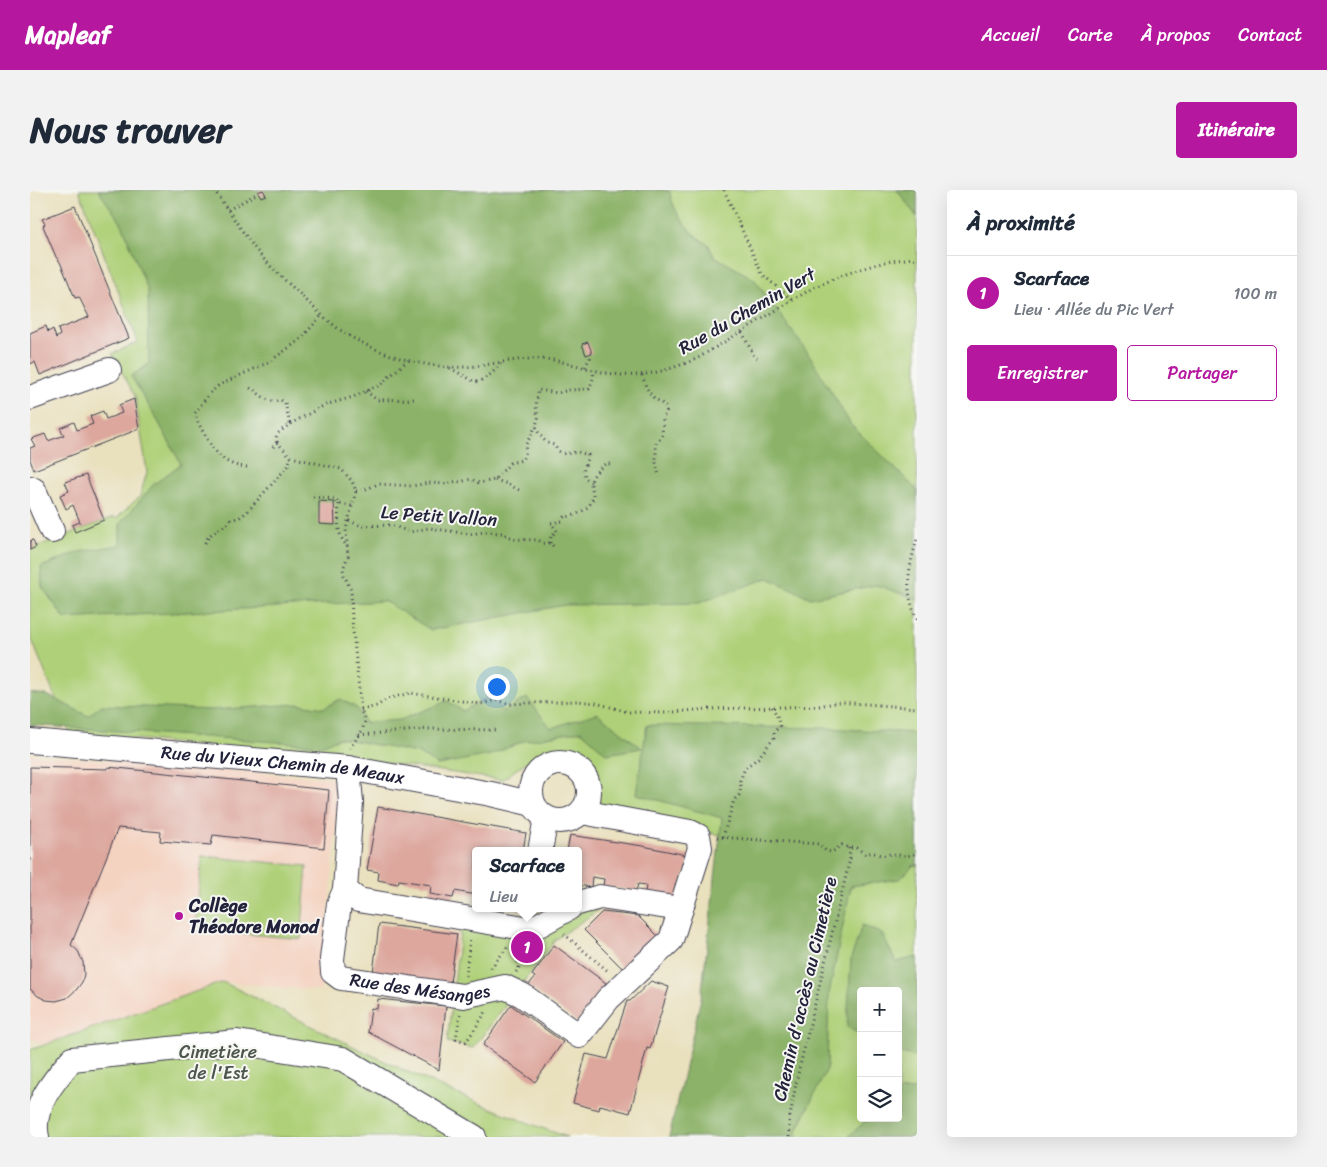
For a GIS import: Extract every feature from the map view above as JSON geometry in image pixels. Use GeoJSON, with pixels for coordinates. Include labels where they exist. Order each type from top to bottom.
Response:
{"type":"FeatureCollection","features":[{"type":"Feature","properties":{"kind":"street"},"geometry":{"type":"LineString","coordinates":[[30,398],[109,370]]}},
{"type":"Feature","properties":{"kind":"street"},"geometry":{"type":"LineString","coordinates":[[30,488],[34,490],[52,531]]}},
{"type":"Feature","properties":{"kind":"street","name":"Rue du Vieux Chemin de Meaux"},"geometry":{"type":"LineString","coordinates":[[30,741],[348,768],[491,794],[540,811]]}},
{"type":"Feature","properties":{"kind":"street"},"geometry":{"type":"LineString","coordinates":[[540,811],[556,821],[566,821],[575,818],[588,804],[589,784],[585,775],[578,768],[560,762],[542,768],[535,776],[531,794],[540,811],[540,847]]}},
{"type":"Feature","properties":{"kind":"street","name":"Rue des Mésanges"},"geometry":{"type":"LineString","coordinates":[[348,768],[351,802],[345,890],[339,904],[332,959],[333,972],[341,978],[463,996],[505,987],[522,995],[579,1036],[608,999],[671,940],[699,853],[711,838]]}},
{"type":"Feature","properties":{"kind":"street"},"geometry":{"type":"LineString","coordinates":[[582,812],[690,832],[711,838]]}},
{"type":"Feature","properties":{"kind":"street"},"geometry":{"type":"LineString","coordinates":[[345,890],[358,900],[524,934],[562,912]]}},
{"type":"Feature","properties":{"kind":"street"},"geometry":{"type":"LineString","coordinates":[[582,900],[600,897],[681,909]]}},
{"type":"Feature","properties":{"kind":"street"},"geometry":{"type":"LineString","coordinates":[[37,1137],[35,1127],[42,1104],[53,1082],[72,1059],[238,1042],[343,1059],[474,1137]]}},
{"type":"Feature","properties":{"kind":"path","name":"Rue du Chemin Vert"},"geometry":{"type":"LineString","coordinates":[[214,190],[254,246],[268,262],[322,315],[343,332],[365,344],[408,360],[450,367],[469,367],[538,359],[561,361],[614,374],[642,375],[682,365],[698,358],[811,289],[846,273],[884,262],[917,258]]}},
{"type":"Feature","properties":{"kind":"path"},"geometry":{"type":"LineString","coordinates":[[724,190],[762,274],[792,300]]}},
{"type":"Feature","properties":{"kind":"path"},"geometry":{"type":"LineString","coordinates":[[228,210],[258,193]]}},
{"type":"Feature","properties":{"kind":"path"},"geometry":{"type":"LineString","coordinates":[[247,467],[241,467],[224,460],[215,452],[195,414],[209,394],[219,385],[269,362],[301,339],[322,315]]}},
{"type":"Feature","properties":{"kind":"path"},"geometry":{"type":"LineString","coordinates":[[742,332],[754,356],[757,358]]}},
{"type":"Feature","properties":{"kind":"path"},"geometry":{"type":"LineString","coordinates":[[585,368],[590,358],[589,354]]}},
{"type":"Feature","properties":{"kind":"path"},"geometry":{"type":"LineString","coordinates":[[273,447],[277,442],[278,434],[290,424],[325,405],[354,397],[380,385],[408,360]]}},
{"type":"Feature","properties":{"kind":"path","name":"Rue du Chemin Vert"},"geometry":{"type":"LineString","coordinates":[[450,367],[478,382],[488,376],[501,362]]}},
{"type":"Feature","properties":{"kind":"path"},"geometry":{"type":"LineString","coordinates":[[495,480],[500,472],[506,469],[510,463],[522,460],[525,454],[526,444],[536,426],[538,418],[536,406],[538,390],[558,393],[589,388],[594,379],[594,370]]}},
{"type":"Feature","properties":{"kind":"path"},"geometry":{"type":"LineString","coordinates":[[642,375],[646,388],[667,410],[663,418],[662,437],[656,443],[656,465],[659,475]]}},
{"type":"Feature","properties":{"kind":"path"},"geometry":{"type":"LineString","coordinates":[[250,388],[269,400],[277,402],[281,400],[286,403],[290,424]]}},
{"type":"Feature","properties":{"kind":"path"},"geometry":{"type":"LineString","coordinates":[[366,391],[377,400],[415,399]]}},
{"type":"Feature","properties":{"kind":"path"},"geometry":{"type":"LineString","coordinates":[[536,426],[539,434],[547,443],[554,445],[558,451],[565,454],[578,452],[588,455],[584,470],[585,478],[591,482]]}},
{"type":"Feature","properties":{"kind":"path"},"geometry":{"type":"LineString","coordinates":[[277,442],[292,457],[341,470],[352,481],[356,492],[346,529],[348,556],[343,569],[351,590],[361,710],[365,722],[348,753],[348,768]]}},
{"type":"Feature","properties":{"kind":"path"},"geometry":{"type":"LineString","coordinates":[[205,543],[211,532],[225,527],[231,520],[239,518],[247,512],[288,466],[292,457]]}},
{"type":"Feature","properties":{"kind":"path"},"geometry":{"type":"LineString","coordinates":[[555,548],[550,543],[550,536],[557,531],[551,523],[562,521],[564,517],[571,517],[591,504],[593,496],[591,482],[598,469],[605,464],[611,464]]}},
{"type":"Feature","properties":{"kind":"path"},"geometry":{"type":"LineString","coordinates":[[356,492],[378,484],[412,486],[428,483],[447,484],[471,479],[479,483],[495,480],[522,490]]}},
{"type":"Feature","properties":{"kind":"path"},"geometry":{"type":"LineString","coordinates":[[312,497],[335,499],[339,504],[353,506]]}},
{"type":"Feature","properties":{"kind":"path"},"geometry":{"type":"LineString","coordinates":[[339,504],[337,525],[340,536],[347,546]]}},
{"type":"Feature","properties":{"kind":"path","name":"Le Petit Vallon"},"geometry":{"type":"LineString","coordinates":[[349,521],[362,526],[391,526],[410,532],[429,528],[469,534],[502,533],[514,539],[538,540],[545,544],[550,543]]}},
{"type":"Feature","properties":{"kind":"path"},"geometry":{"type":"LineString","coordinates":[[917,540],[909,565],[908,585],[913,611],[917,619]]}},
{"type":"Feature","properties":{"kind":"path"},"geometry":{"type":"LineString","coordinates":[[361,710],[377,706],[387,699],[410,693],[481,704],[496,700],[510,704],[578,701],[596,703],[628,712],[664,713],[707,709],[819,706],[840,702],[917,708]]}},
{"type":"Feature","properties":{"kind":"path"},"geometry":{"type":"LineString","coordinates":[[772,707],[780,726],[774,732],[774,738],[758,758],[745,768],[740,781],[739,795],[711,838],[820,844],[826,850],[832,852],[842,845],[856,848],[866,854],[873,852],[882,856],[892,854],[902,857],[917,853]]}},
{"type":"Feature","properties":{"kind":"path"},"geometry":{"type":"LineString","coordinates":[[358,735],[403,731],[495,730]]}},
{"type":"Feature","properties":{"kind":"path","name":"Chemin d'accès au Cimetière"},"geometry":{"type":"LineString","coordinates":[[790,1137],[789,1122],[797,1078],[850,859],[849,848]]}},
{"type":"Feature","properties":{"kind":"path"},"geometry":{"type":"LineString","coordinates":[[560,931],[610,972]]}},
{"type":"Feature","properties":{"kind":"path"},"geometry":{"type":"LineString","coordinates":[[465,979],[470,932]]}},
{"type":"Feature","properties":{"kind":"path"},"geometry":{"type":"LineString","coordinates":[[513,975],[518,968],[524,934]]}},
{"type":"Feature","properties":{"kind":"path"},"geometry":{"type":"LineString","coordinates":[[518,968],[524,934]]}},
{"type":"Feature","properties":{"kind":"path"},"geometry":{"type":"LineString","coordinates":[[488,973],[524,934]]}},
{"type":"Feature","properties":{"kind":"path"},"geometry":{"type":"LineString","coordinates":[[460,1012],[456,1039],[466,1042],[487,1010]]}},
{"type":"Feature","properties":{"kind":"shaded area","name":"Collège Théodore Monod"},"geometry":{"type":"Polygon","coordinates":[[[30,754],[341,779],[321,991],[223,982],[45,1045],[30,1038],[30,754]]]}},
{"type":"Feature","properties":{"kind":"green space"},"geometry":{"type":"Polygon","coordinates":[[[79,190],[917,190],[917,1137],[798,1137],[797,1130],[809,1106],[783,846],[599,814],[597,789],[561,759],[526,762],[502,780],[338,756],[337,760],[69,732],[30,635],[30,549],[114,517],[116,519],[140,496],[147,472],[135,396],[112,354],[138,342],[79,190]]]}},
{"type":"Feature","properties":{"kind":"green space"},"geometry":{"type":"Polygon","coordinates":[[[98,190],[664,190],[670,192],[678,215],[695,235],[708,244],[714,256],[754,279],[810,356],[851,425],[917,490],[917,599],[876,585],[811,598],[768,578],[699,603],[565,605],[431,630],[384,601],[65,619],[42,587],[41,567],[79,552],[120,545],[120,524],[154,484],[181,464],[131,376],[149,364],[148,291],[122,224],[98,190]]]}},
{"type":"Feature","properties":{"kind":"green space"},"geometry":{"type":"Polygon","coordinates":[[[897,190],[917,190],[917,217],[897,190]]]}},
{"type":"Feature","properties":{"kind":"green space"},"geometry":{"type":"Polygon","coordinates":[[[30,693],[47,695],[88,716],[102,705],[211,710],[299,704],[324,708],[340,699],[357,708],[365,723],[400,720],[447,701],[463,711],[488,697],[503,711],[527,698],[551,728],[597,713],[642,748],[607,754],[581,731],[524,741],[490,755],[438,765],[417,753],[340,738],[321,745],[30,725],[30,693]]]}},
{"type":"Feature","properties":{"kind":"green space"},"geometry":{"type":"Polygon","coordinates":[[[647,725],[824,728],[917,733],[917,866],[914,865],[900,879],[851,886],[829,994],[827,1069],[797,1130],[798,1137],[669,1137],[701,998],[722,818],[636,794],[647,725]]]}},
{"type":"Feature","properties":{"kind":"green space"},"geometry":{"type":"Polygon","coordinates":[[[202,856],[307,866],[301,939],[195,929],[202,856]]]}},
{"type":"Feature","properties":{"kind":"green space"},"geometry":{"type":"Polygon","coordinates":[[[601,905],[597,911],[556,939],[473,1048],[447,1042],[461,925],[552,912],[582,912],[582,908],[601,905]]]}},
{"type":"Feature","properties":{"kind":"green space"},"geometry":{"type":"Polygon","coordinates":[[[862,925],[882,934],[896,962],[917,957],[917,1057],[902,1053],[902,987],[857,987],[857,1033],[847,1027],[851,959],[862,925]]]}},
{"type":"Feature","properties":{"kind":"green space","name":"Cimetière de l'Est"},"geometry":{"type":"Polygon","coordinates":[[[223,982],[350,1045],[435,1084],[522,1121],[567,1137],[30,1137],[30,1050],[223,982]]]}},
{"type":"Feature","properties":{"kind":"green space"},"geometry":{"type":"Polygon","coordinates":[[[917,1089],[917,1137],[848,1137],[865,1122],[902,1122],[902,1091],[917,1089]]]}},
{"type":"Feature","properties":{"kind":"building"},"geometry":{"type":"Polygon","coordinates":[[[263,190],[266,195],[261,197],[258,192],[263,190]]]}},
{"type":"Feature","properties":{"kind":"building"},"geometry":{"type":"Polygon","coordinates":[[[75,206],[129,338],[40,375],[35,362],[30,364],[30,333],[46,326],[48,332],[53,329],[56,338],[60,335],[58,329],[89,317],[79,297],[75,298],[43,226],[45,224],[42,219],[75,206]]]}},
{"type":"Feature","properties":{"kind":"building"},"geometry":{"type":"Polygon","coordinates":[[[588,342],[592,353],[586,355],[582,344],[588,342]]]}},
{"type":"Feature","properties":{"kind":"building"},"geometry":{"type":"Polygon","coordinates":[[[134,399],[139,429],[34,470],[30,460],[30,448],[35,446],[31,439],[45,434],[48,441],[64,435],[60,428],[74,422],[77,430],[93,424],[90,416],[103,411],[106,419],[122,413],[119,405],[134,399]]]}},
{"type":"Feature","properties":{"kind":"building"},"geometry":{"type":"Polygon","coordinates":[[[86,475],[104,520],[75,532],[72,525],[80,522],[73,505],[66,509],[60,495],[69,491],[65,482],[86,475]]]}},
{"type":"Feature","properties":{"kind":"building"},"geometry":{"type":"Polygon","coordinates":[[[319,501],[334,502],[335,525],[319,524],[319,501]]]}},
{"type":"Feature","properties":{"kind":"building"},"geometry":{"type":"Polygon","coordinates":[[[33,540],[36,547],[30,550],[30,541],[33,540]]]}},
{"type":"Feature","properties":{"kind":"building"},"geometry":{"type":"Polygon","coordinates":[[[30,767],[108,769],[108,767],[329,790],[324,848],[213,835],[211,845],[160,841],[161,832],[118,828],[71,945],[78,951],[83,962],[84,974],[82,982],[67,998],[56,1001],[46,1000],[30,989],[30,767]]]}},
{"type":"Feature","properties":{"kind":"building"},"geometry":{"type":"Polygon","coordinates":[[[378,807],[526,833],[524,847],[472,847],[472,894],[455,891],[453,898],[430,894],[431,885],[399,880],[398,884],[378,880],[379,872],[367,870],[378,807]]]}},
{"type":"Feature","properties":{"kind":"building"},"geometry":{"type":"Polygon","coordinates":[[[570,835],[643,846],[691,856],[677,899],[645,894],[646,885],[638,884],[636,891],[603,886],[604,879],[592,877],[591,887],[582,886],[582,847],[568,847],[570,835]]]}},
{"type":"Feature","properties":{"kind":"building"},"geometry":{"type":"Polygon","coordinates":[[[602,912],[638,916],[659,937],[653,946],[650,943],[624,970],[584,930],[602,912]]]}},
{"type":"Feature","properties":{"kind":"building"},"geometry":{"type":"Polygon","coordinates":[[[379,924],[457,934],[450,983],[373,973],[379,924]]]}},
{"type":"Feature","properties":{"kind":"building"},"geometry":{"type":"Polygon","coordinates":[[[554,945],[606,983],[577,1022],[528,986],[535,977],[532,975],[554,945]]]}},
{"type":"Feature","properties":{"kind":"building"},"geometry":{"type":"Polygon","coordinates":[[[651,981],[669,987],[650,1049],[647,1048],[630,1113],[600,1105],[599,1110],[573,1103],[586,1054],[608,1059],[627,1001],[630,1001],[651,981]]]}},
{"type":"Feature","properties":{"kind":"building"},"geometry":{"type":"Polygon","coordinates":[[[378,999],[446,1006],[439,1070],[368,1032],[371,1008],[377,1009],[378,999]]]}},
{"type":"Feature","properties":{"kind":"building"},"geometry":{"type":"Polygon","coordinates":[[[511,1005],[563,1042],[535,1082],[483,1045],[511,1005]]]}},
{"type":"Feature","properties":{"kind":"place","name":"Collège Théodore Monod"},"geometry":{"type":"Point","coordinates":[179,916]}},
{"type":"Feature","properties":{"kind":"place","name":"Scarface"},"geometry":{"type":"Point","coordinates":[527,947]}}]}
